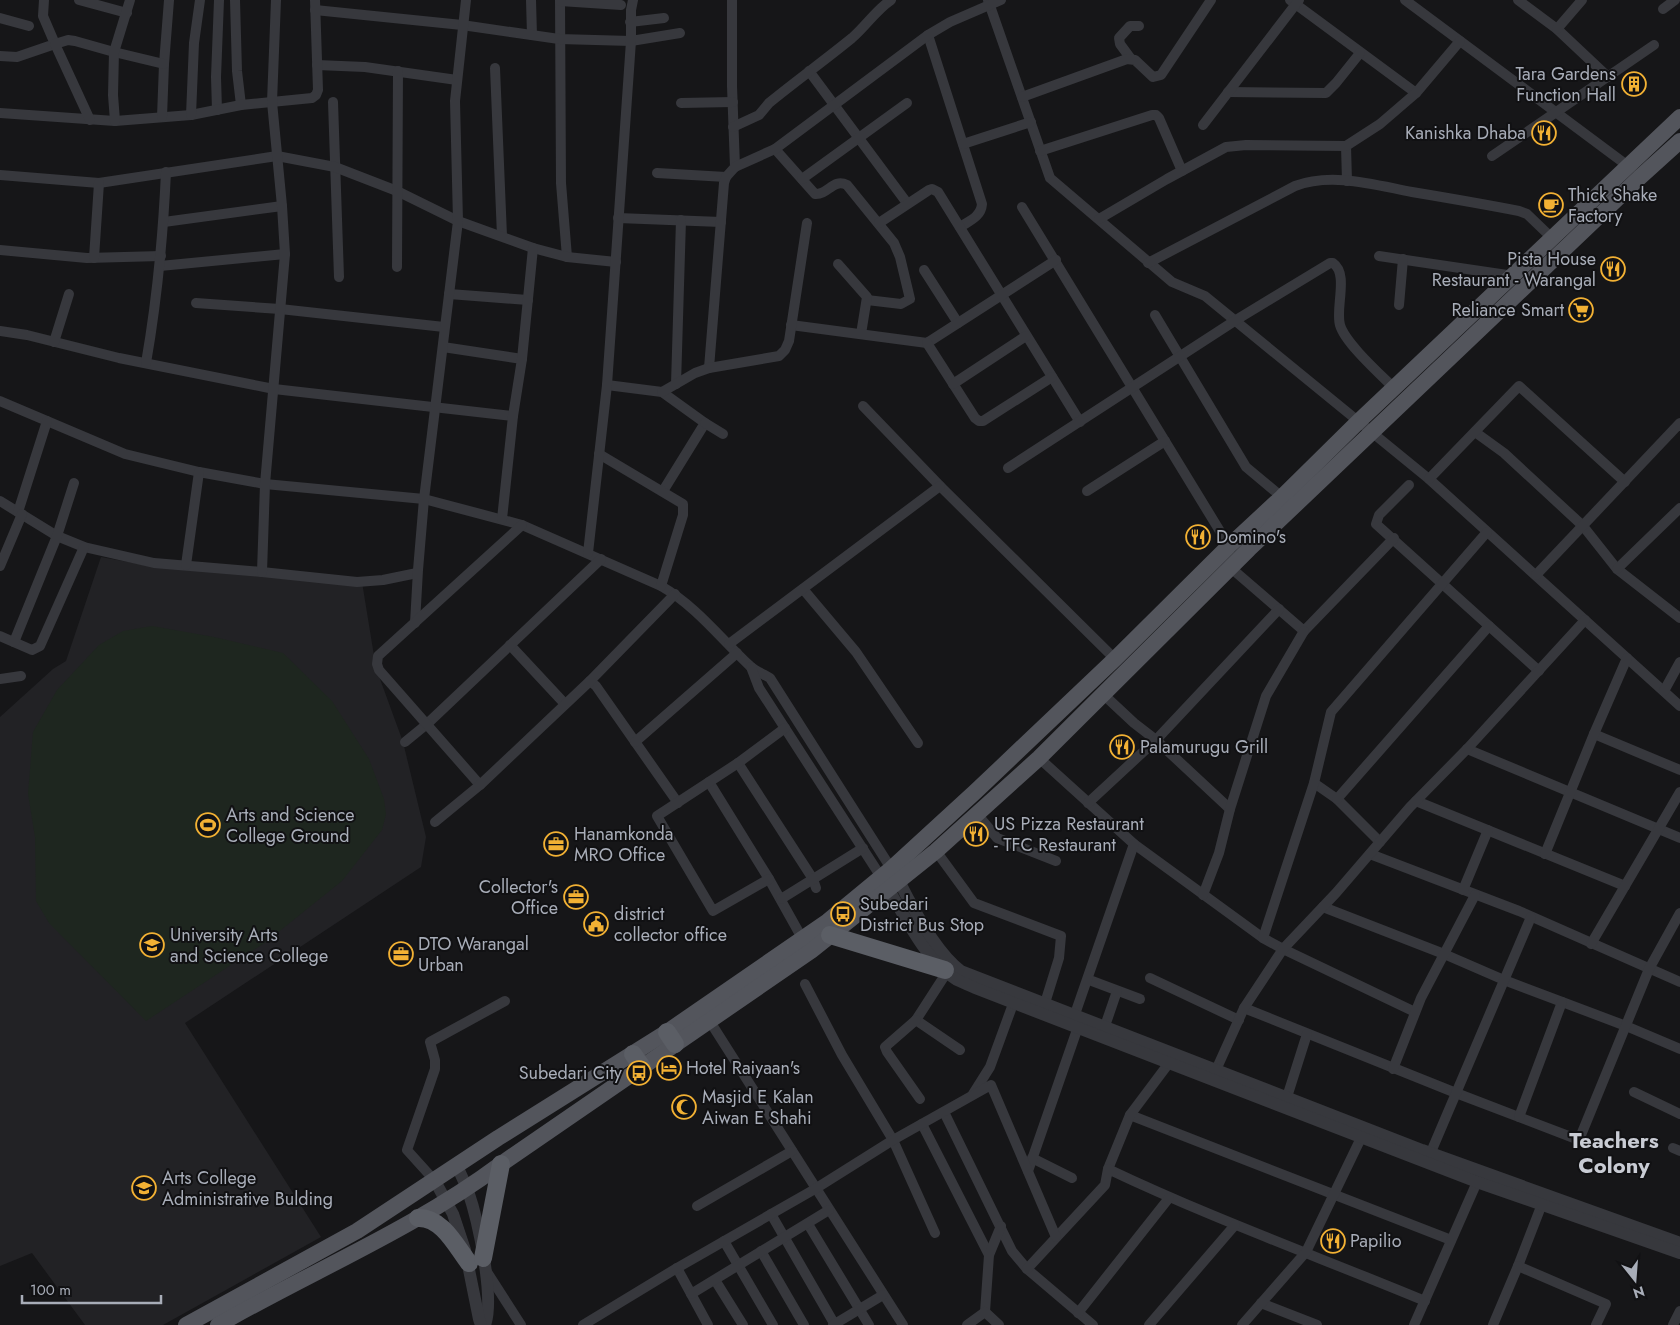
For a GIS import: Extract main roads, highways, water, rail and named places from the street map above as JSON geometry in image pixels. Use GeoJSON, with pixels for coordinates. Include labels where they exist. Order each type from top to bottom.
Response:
{"type":"FeatureCollection","features":[{"type":"Feature","properties":{"kind":"highway"},"geometry":{"type":"LineString","coordinates":[[830,935],[946,971]]}},
{"type":"Feature","properties":{"kind":"highway"},"geometry":{"type":"LineString","coordinates":[[418,1218],[426,1218],[443,1229],[479,1264],[501,1164]]}},
{"type":"Feature","properties":{"kind":"main road"},"geometry":{"type":"LineString","coordinates":[[226,1323],[468,1189],[802,938],[890,879],[936,851],[1039,758],[1231,568],[1365,427],[1394,389],[1680,117]]}},
{"type":"Feature","properties":{"kind":"main road"},"geometry":{"type":"LineString","coordinates":[[671,1038],[709,1020],[811,951],[830,935],[890,879],[975,792],[1116,660],[1229,546],[1282,497],[1365,427],[1680,141]]}},
{"type":"Feature","properties":{"kind":"main road"},"geometry":{"type":"LineString","coordinates":[[186,1325],[357,1231],[498,1138],[638,1060]]}},
{"type":"Feature","properties":{"kind":"place","name":"Tara Gardens Function Hall"},"geometry":{"type":"Point","coordinates":[1634,84]}},
{"type":"Feature","properties":{"kind":"place","name":"Kanishka Dhaba"},"geometry":{"type":"Point","coordinates":[1544,133]}},
{"type":"Feature","properties":{"kind":"place","name":"Thick Shake Factory"},"geometry":{"type":"Point","coordinates":[1551,205]}},
{"type":"Feature","properties":{"kind":"place","name":"Pista House Restaurant - Warangal"},"geometry":{"type":"Point","coordinates":[1613,269]}},
{"type":"Feature","properties":{"kind":"place","name":"Reliance Smart"},"geometry":{"type":"Point","coordinates":[1581,310]}},
{"type":"Feature","properties":{"kind":"place","name":"Domino's"},"geometry":{"type":"Point","coordinates":[1198,537]}},
{"type":"Feature","properties":{"kind":"place","name":"Palamurugu Grill"},"geometry":{"type":"Point","coordinates":[1122,747]}},
{"type":"Feature","properties":{"kind":"place","name":"Arts and Science College Ground"},"geometry":{"type":"Point","coordinates":[208,825]}},
{"type":"Feature","properties":{"kind":"place","name":"US Pizza Restaurant - TFC Restaurant"},"geometry":{"type":"Point","coordinates":[976,834]}},
{"type":"Feature","properties":{"kind":"place","name":"Hanamkonda MRO Office"},"geometry":{"type":"Point","coordinates":[556,844]}},
{"type":"Feature","properties":{"kind":"place","name":"Collector's Office"},"geometry":{"type":"Point","coordinates":[576,897]}},
{"type":"Feature","properties":{"kind":"place","name":"Subedari District Bus Stop"},"geometry":{"type":"Point","coordinates":[843,914]}},
{"type":"Feature","properties":{"kind":"place","name":"district collector office"},"geometry":{"type":"Point","coordinates":[596,924]}},
{"type":"Feature","properties":{"kind":"place","name":"University Arts and Science College"},"geometry":{"type":"Point","coordinates":[152,945]}},
{"type":"Feature","properties":{"kind":"place","name":"DTO Warangal Urban"},"geometry":{"type":"Point","coordinates":[401,954]}},
{"type":"Feature","properties":{"kind":"place","name":"Hotel Raiyaan's"},"geometry":{"type":"Point","coordinates":[669,1068]}},
{"type":"Feature","properties":{"kind":"place","name":"Subedari City"},"geometry":{"type":"Point","coordinates":[639,1073]}},
{"type":"Feature","properties":{"kind":"place","name":"Masjid E Kalan Aiwan E Shahi"},"geometry":{"type":"Point","coordinates":[684,1107]}},
{"type":"Feature","properties":{"kind":"place","name":"Arts College Administrative Bulding"},"geometry":{"type":"Point","coordinates":[144,1188]}},
{"type":"Feature","properties":{"kind":"place","name":"Papilio"},"geometry":{"type":"Point","coordinates":[1333,1241]}},
{"type":"Feature","properties":{"kind":"district","name":"Teachers Colony"},"geometry":{"type":"Point","coordinates":[1614,1152]}}]}
